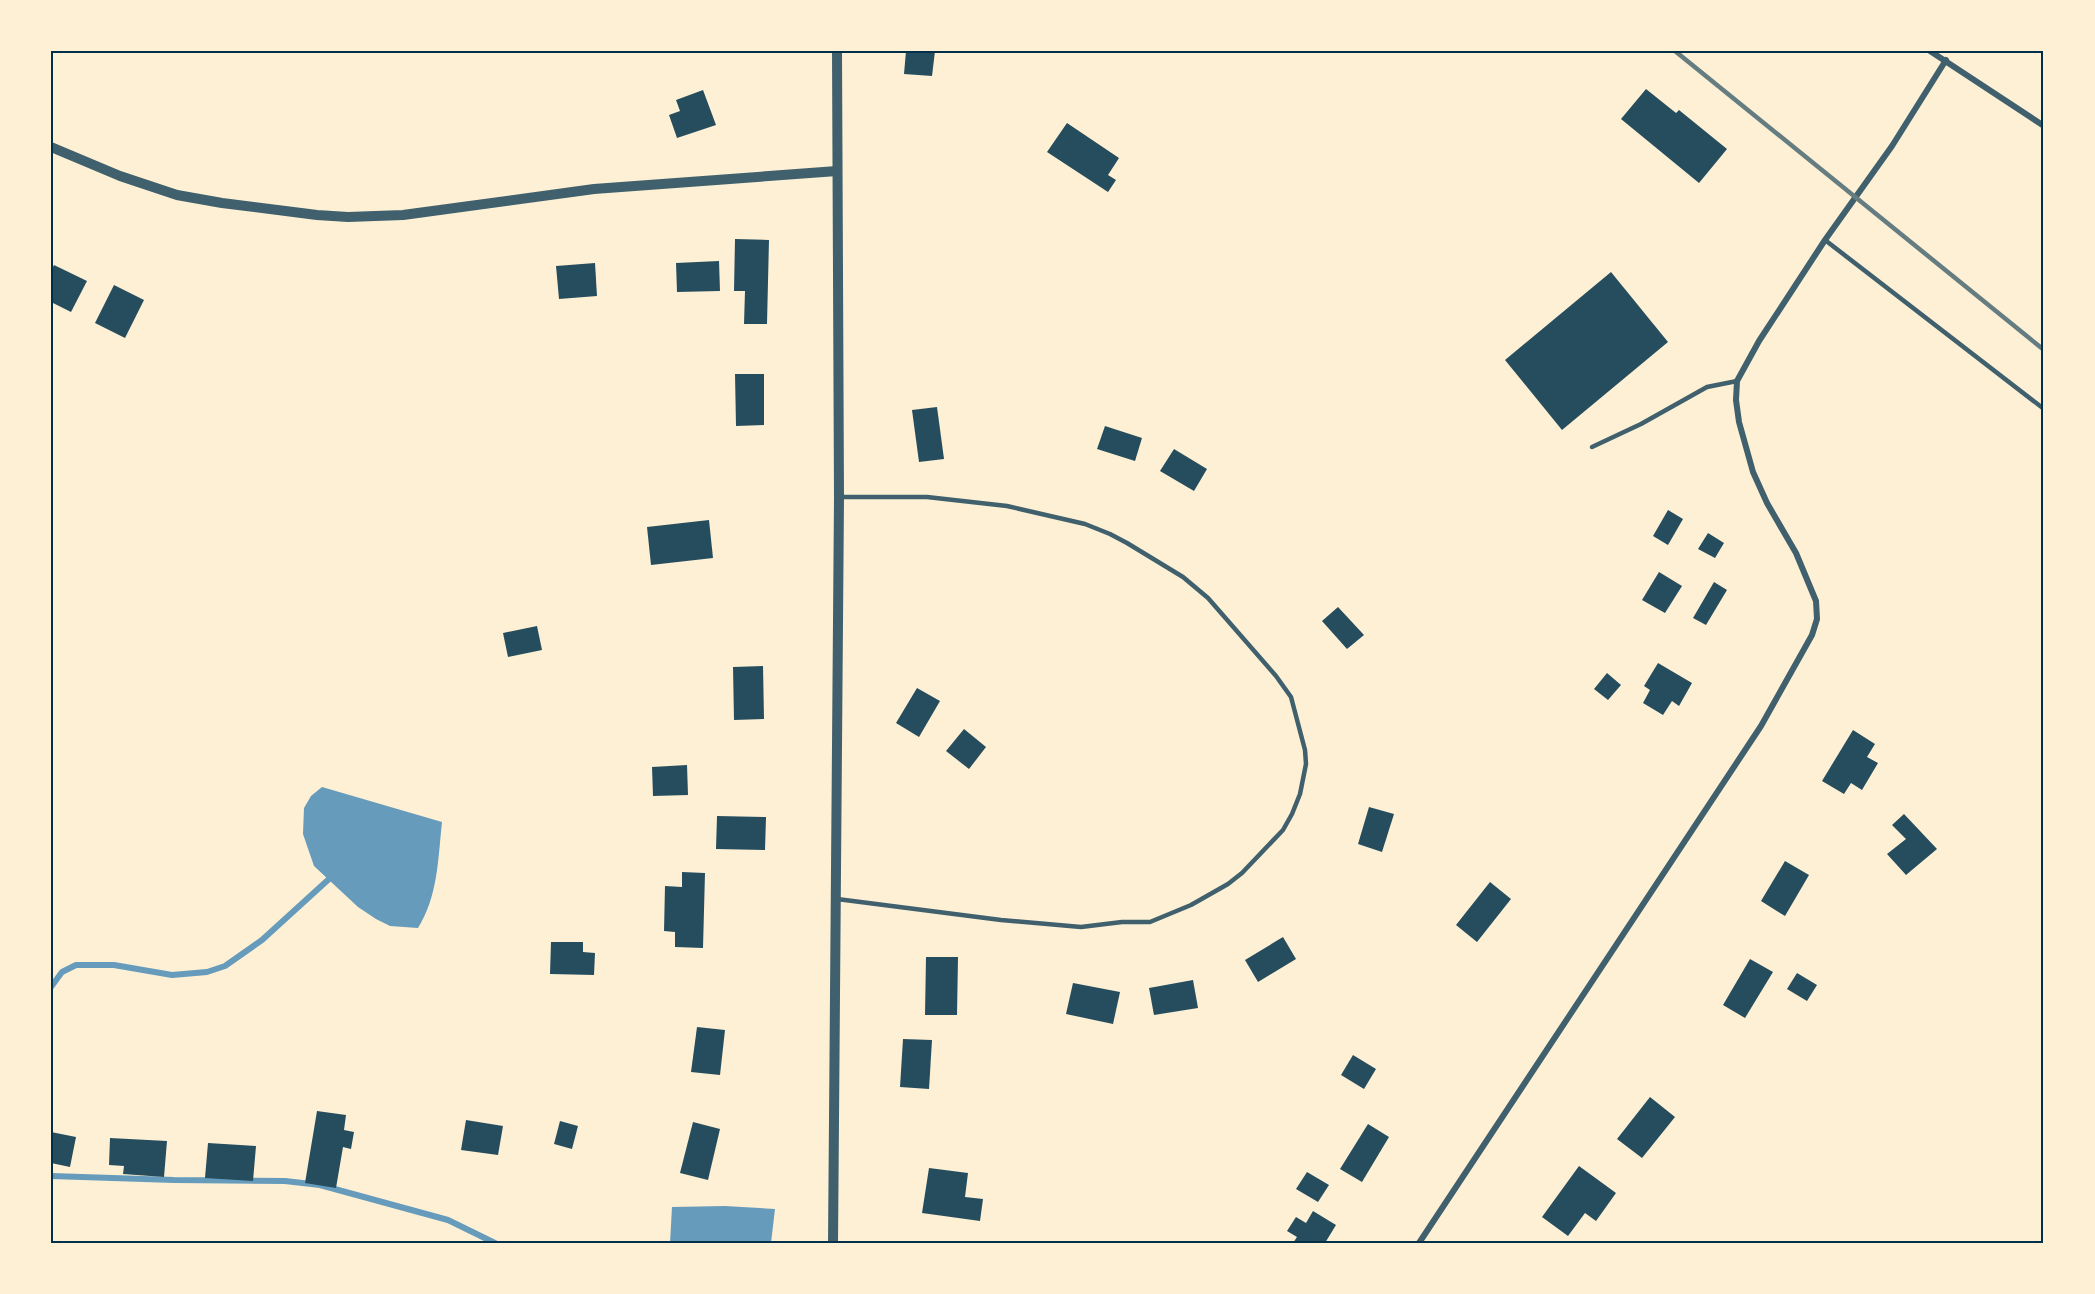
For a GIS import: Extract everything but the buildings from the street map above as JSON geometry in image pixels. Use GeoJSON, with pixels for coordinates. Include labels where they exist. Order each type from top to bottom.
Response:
{"type":"FeatureCollection","features":[{"type":"Feature","properties":{"kind":"street"},"geometry":{"type":"LineString","coordinates":[[833,1243],[839,497],[837,51]]}},
{"type":"Feature","properties":{"kind":"street"},"geometry":{"type":"LineString","coordinates":[[1930,51],[2044,126]]}},
{"type":"Feature","properties":{"kind":"street"},"geometry":{"type":"LineString","coordinates":[[1419,1243],[1761,726],[1812,635],[1817,619],[1816,601],[1796,553],[1767,503],[1751,466],[1739,422],[1736,400],[1737,381],[1759,341],[1825,240],[1892,147],[1946,60]]}},
{"type":"Feature","properties":{"kind":"street"},"geometry":{"type":"LineString","coordinates":[[51,147],[120,176],[177,195],[222,203],[348,217],[403,215],[594,189],[837,171]]}},
{"type":"Feature","properties":{"kind":"lane"},"geometry":{"type":"LineString","coordinates":[[1825,240],[2044,409]]}},
{"type":"Feature","properties":{"kind":"lane"},"geometry":{"type":"LineString","coordinates":[[1592,447],[1641,424],[1707,387],[1737,381]]}},
{"type":"Feature","properties":{"kind":"lane"},"geometry":{"type":"LineString","coordinates":[[837,899],[1001,920],[1081,927],[1150,921],[1191,905],[1228,884],[1242,873],[1283,830],[1300,794],[1306,764],[1305,750],[1291,697],[1276,676],[1208,598],[1184,577],[1127,543],[1085,524],[1007,506],[927,497],[839,497]]}},
{"type":"Feature","properties":{"kind":"water"},"geometry":{"type":"Polygon","coordinates":[[[322,787],[442,822],[433,890],[425,916],[418,928],[390,926],[376,919],[358,907],[314,866],[303,834],[304,808],[311,796],[322,787]]]}},
{"type":"Feature","properties":{"kind":"water"},"geometry":{"type":"Polygon","coordinates":[[[725,1206],[775,1209],[771,1243],[670,1243],[672,1207],[725,1206]]]}},
{"type":"Feature","properties":{"kind":"waterway"},"geometry":{"type":"LineString","coordinates":[[51,987],[62,972],[76,965],[114,965],[172,975],[207,972],[225,966],[262,940],[329,879],[337,876]]}},
{"type":"Feature","properties":{"kind":"waterway"},"geometry":{"type":"LineString","coordinates":[[51,1176],[285,1181],[320,1185],[448,1220],[495,1243]]}},
{"type":"Feature","properties":{"kind":"railway"},"geometry":{"type":"LineString","coordinates":[[1675,51],[2044,350]]}}]}
